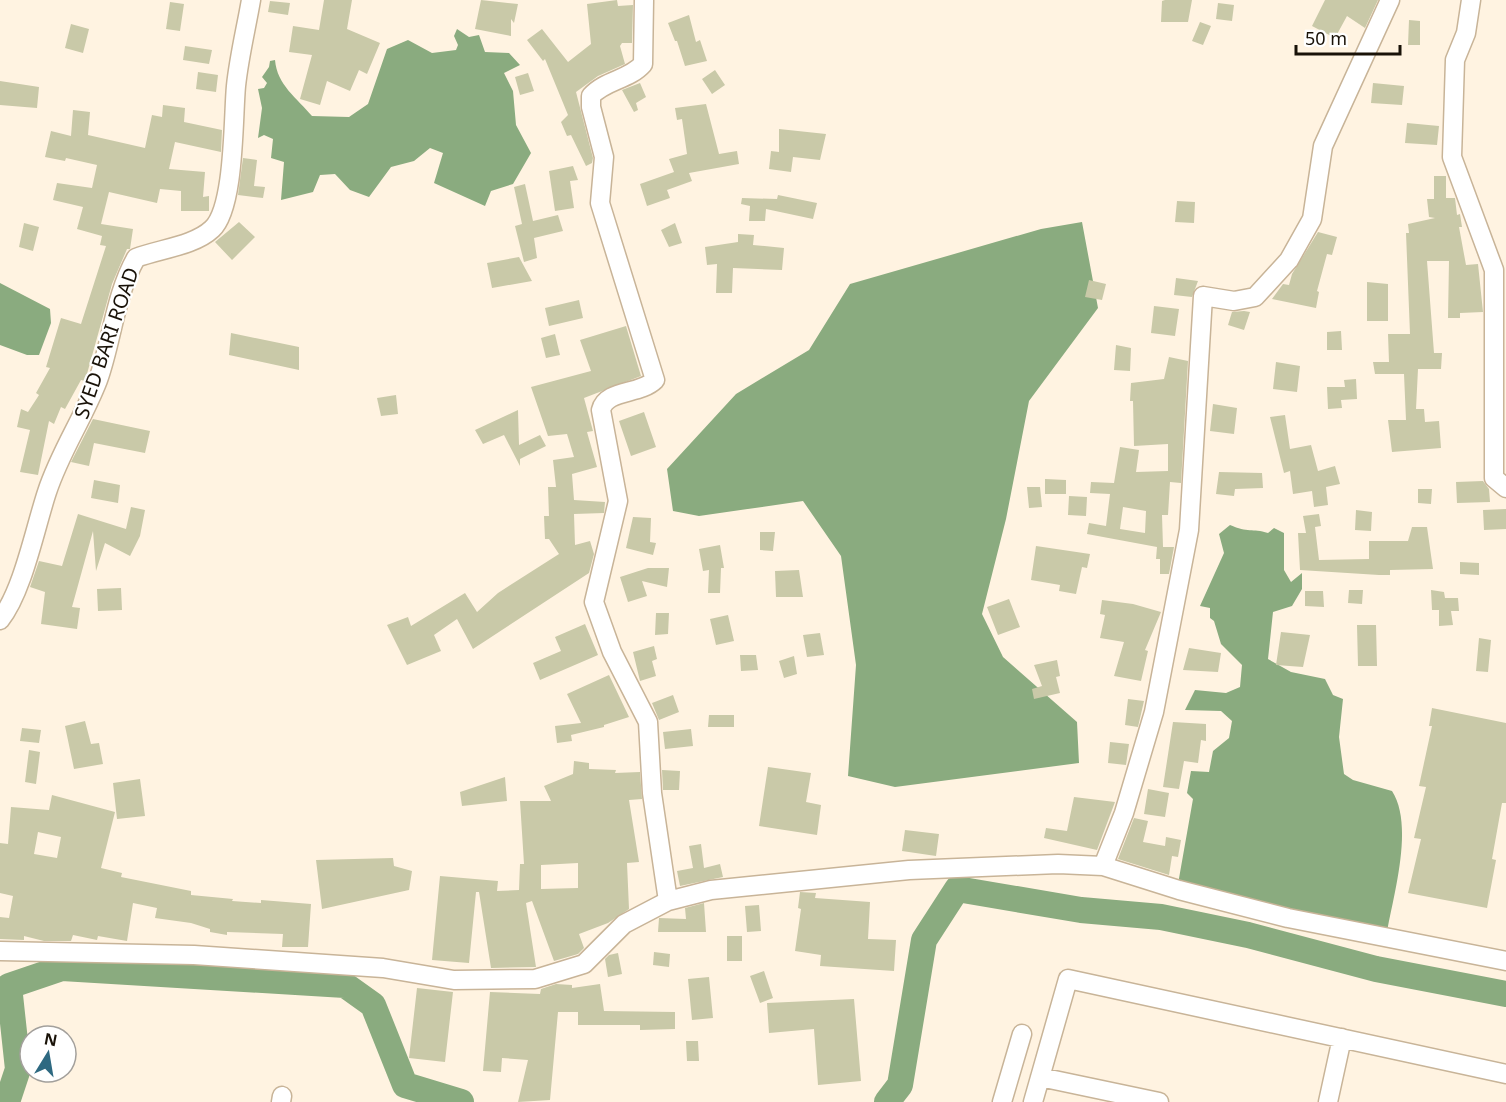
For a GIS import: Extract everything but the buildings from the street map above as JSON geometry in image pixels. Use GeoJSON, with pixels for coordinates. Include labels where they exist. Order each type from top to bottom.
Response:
{"type":"FeatureCollection","features":[{"type":"Feature","properties":{"kind":"street","name":"SYED BARI ROAD"},"geometry":{"type":"LineString","coordinates":[[0,620],[7,611],[62,453],[81,421],[100,372],[128,273],[136,258],[194,239],[213,228],[222,212],[229,179],[236,86],[251,0]]}},
{"type":"Feature","properties":{"kind":"street"},"geometry":{"type":"LineString","coordinates":[[644,0],[643,64],[637,72],[597,89],[591,96],[591,107],[604,157],[600,203],[655,380],[647,388],[607,398],[601,410],[618,501],[594,602],[612,652],[648,722],[652,793],[668,901]]}},
{"type":"Feature","properties":{"kind":"street"},"geometry":{"type":"LineString","coordinates":[[1103,866],[1124,813],[1154,712],[1189,530],[1203,296],[1234,301],[1255,297],[1289,260],[1312,219],[1323,146],[1390,0]]}},
{"type":"Feature","properties":{"kind":"street"},"geometry":{"type":"LineString","coordinates":[[1472,0],[1466,33],[1455,60],[1452,157],[1494,270],[1494,478],[1506,488]]}},
{"type":"Feature","properties":{"kind":"street"},"geometry":{"type":"LineString","coordinates":[[0,951],[194,955],[383,968],[454,980],[535,979],[584,964],[624,924],[668,901],[711,890],[909,870],[1058,864],[1103,866],[1179,890],[1288,918],[1506,961]]}},
{"type":"Feature","properties":{"kind":"street"},"geometry":{"type":"LineString","coordinates":[[1034,1102],[1068,979],[1506,1074]]}},
{"type":"Feature","properties":{"kind":"street"},"geometry":{"type":"LineString","coordinates":[[1002,1102],[1022,1034]]}},
{"type":"Feature","properties":{"kind":"street"},"geometry":{"type":"LineString","coordinates":[[1328,1102],[1342,1038]]}},
{"type":"Feature","properties":{"kind":"street"},"geometry":{"type":"LineString","coordinates":[[1040,1077],[1106,1096],[1159,1102]]}},
{"type":"Feature","properties":{"kind":"shaded area"},"geometry":{"type":"Polygon","coordinates":[[[457,29],[469,37],[479,35],[485,52],[509,53],[520,65],[504,73],[513,91],[516,125],[531,153],[513,184],[491,191],[485,206],[434,183],[443,153],[430,148],[414,161],[391,167],[369,197],[350,190],[335,174],[320,175],[313,192],[281,200],[284,162],[271,158],[273,139],[264,135],[258,138],[262,108],[258,89],[264,88],[267,83],[262,77],[270,61],[275,60],[284,84],[312,116],[349,117],[368,104],[387,49],[408,40],[432,53],[456,50],[458,45],[454,36],[457,29]]]}},
{"type":"Feature","properties":{"kind":"shaded area"},"geometry":{"type":"Polygon","coordinates":[[[1082,222],[1098,308],[1029,401],[1006,519],[982,614],[1003,657],[1077,722],[1079,763],[895,787],[848,776],[856,665],[841,556],[803,501],[699,516],[673,511],[667,469],[736,394],[809,350],[850,284],[1041,229],[1082,222]]]}},
{"type":"Feature","properties":{"kind":"shaded area"},"geometry":{"type":"Polygon","coordinates":[[[0,283],[50,309],[51,323],[39,355],[27,355],[0,345],[0,283]]]}},
{"type":"Feature","properties":{"kind":"shaded area"},"geometry":{"type":"Polygon","coordinates":[[[1230,525],[1268,533],[1274,528],[1284,533],[1284,570],[1291,582],[1302,573],[1302,589],[1292,606],[1273,612],[1268,659],[1291,672],[1325,679],[1333,695],[1343,699],[1339,737],[1344,774],[1353,780],[1392,791],[1398,805],[1402,840],[1387,932],[1178,884],[1193,799],[1187,793],[1191,771],[1209,772],[1213,751],[1229,738],[1232,721],[1221,711],[1185,710],[1195,690],[1226,693],[1240,687],[1242,665],[1221,644],[1214,621],[1210,618],[1210,608],[1200,606],[1224,553],[1219,534],[1230,525]]]}},
{"type":"Feature","properties":{"kind":"waterway"},"geometry":{"type":"LineString","coordinates":[[887,1102],[900,1085],[924,940],[957,889],[1081,910],[1161,917],[1248,935],[1376,969],[1506,994]]}},
{"type":"Feature","properties":{"kind":"waterway"},"geometry":{"type":"LineString","coordinates":[[7,1102],[18,1069],[9,986],[62,968],[345,985],[373,1005],[405,1085],[461,1102]]}}]}
